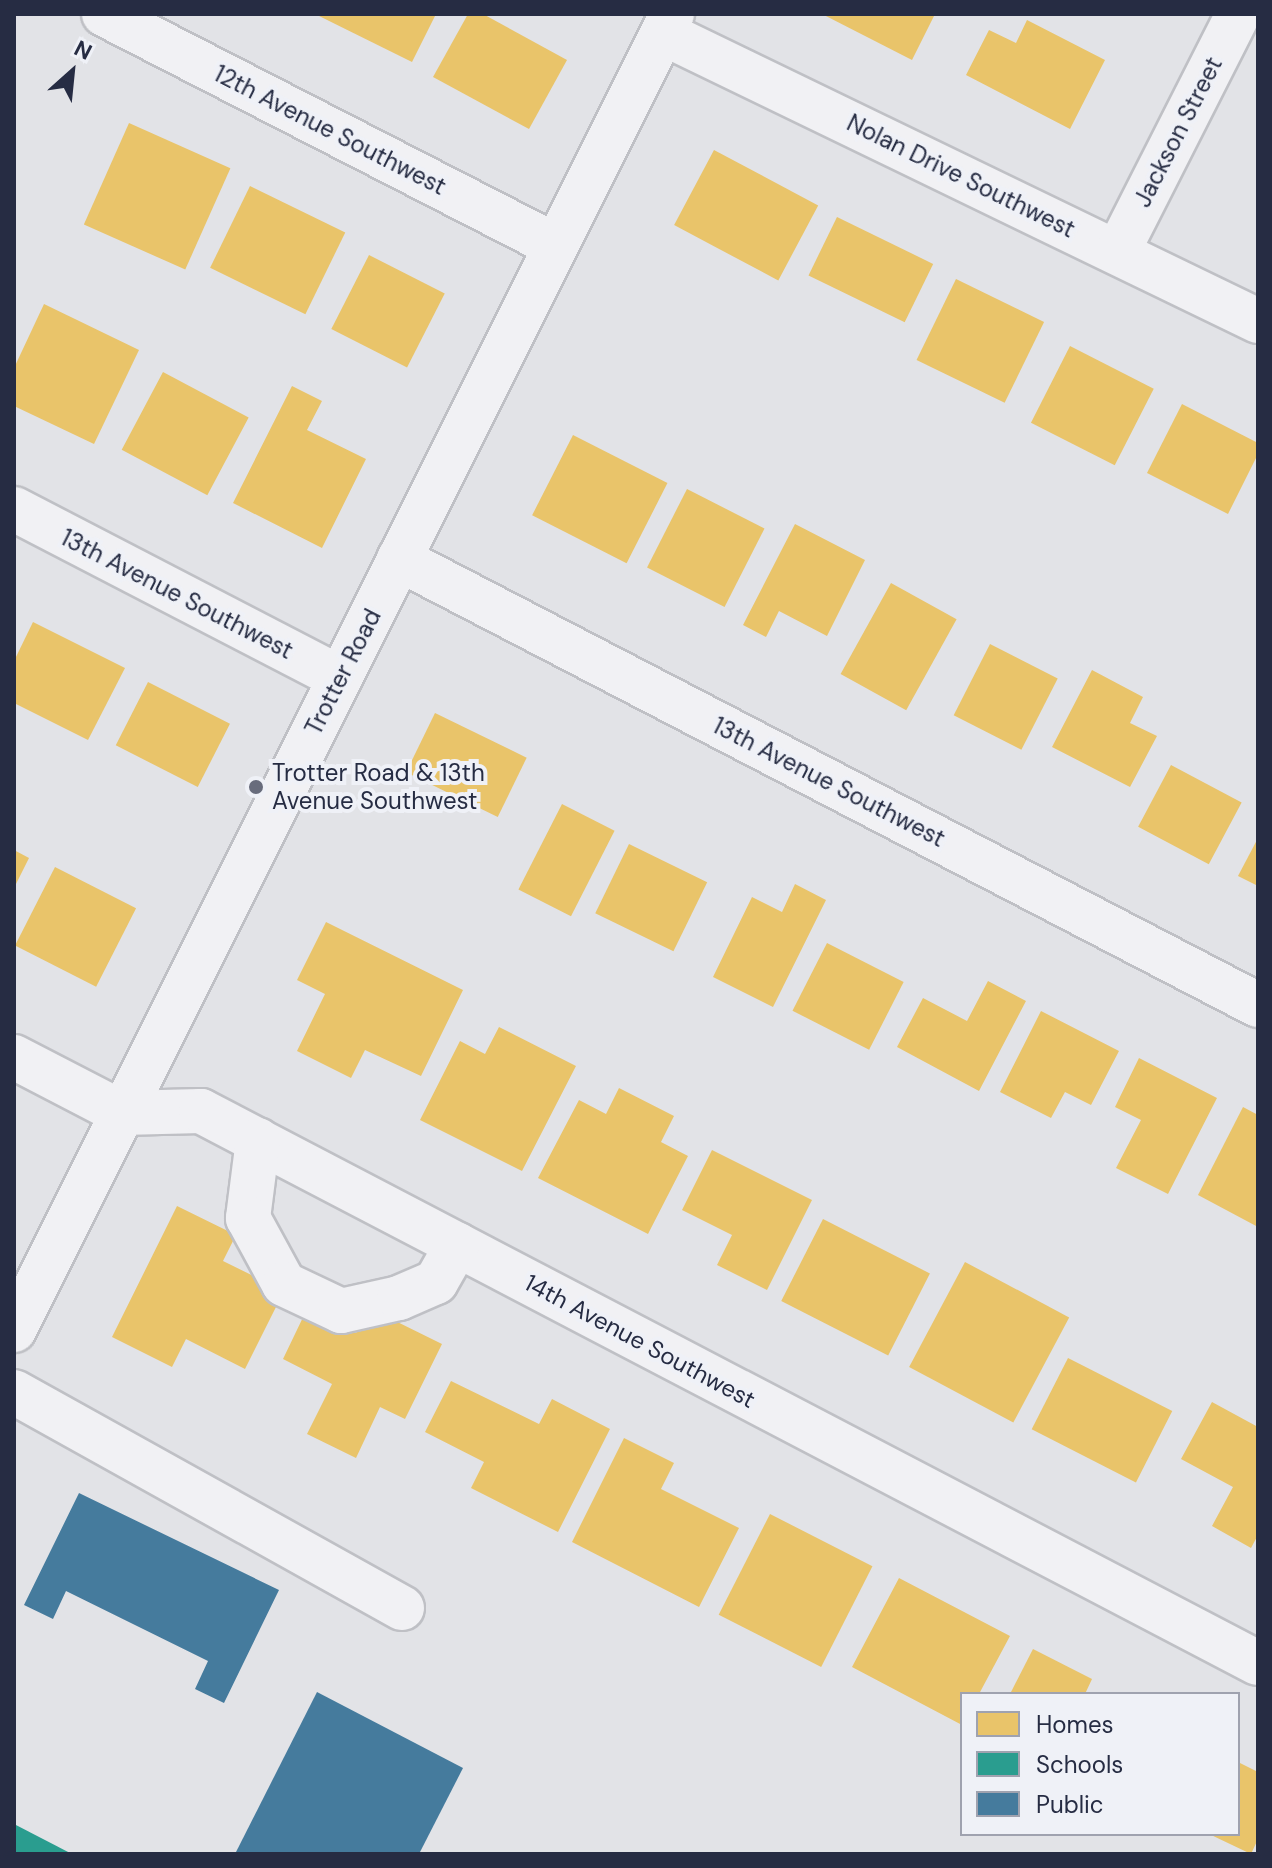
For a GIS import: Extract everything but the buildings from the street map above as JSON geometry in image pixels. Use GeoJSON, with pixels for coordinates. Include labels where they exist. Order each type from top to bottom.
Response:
{"type":"FeatureCollection","features":[{"type":"Feature","properties":{"kind":"street","name":"12th Avenue Southwest"},"geometry":{"type":"LineString","coordinates":[[104,14],[556,246]]}},
{"type":"Feature","properties":{"kind":"street","name":"Jackson Street"},"geometry":{"type":"LineString","coordinates":[[1118,251],[1238,14]]}},
{"type":"Feature","properties":{"kind":"street","name":"Trotter Road"},"geometry":{"type":"LineString","coordinates":[[14,1330],[668,24]]}},
{"type":"Feature","properties":{"kind":"street","name":"Nolan Drive Southwest"},"geometry":{"type":"LineString","coordinates":[[668,24],[1258,321]]}},
{"type":"Feature","properties":{"kind":"street","name":"13th Avenue Southwest"},"geometry":{"type":"LineString","coordinates":[[14,509],[340,678]]}},
{"type":"Feature","properties":{"kind":"street","name":"13th Avenue Southwest"},"geometry":{"type":"LineString","coordinates":[[399,559],[1258,1005]]}},
{"type":"Feature","properties":{"kind":"street","name":"14th Avenue Southwest"},"geometry":{"type":"LineString","coordinates":[[14,1057],[122,1113],[201,1111],[1258,1663]]}},
{"type":"Feature","properties":{"kind":"street"},"geometry":{"type":"LineString","coordinates":[[258,1140],[248,1218],[284,1284],[341,1311],[355,1308],[399,1298],[436,1282],[457,1245]]}},
{"type":"Feature","properties":{"kind":"street"},"geometry":{"type":"LineString","coordinates":[[14,1392],[402,1608]]}},
{"type":"Feature","properties":{"kind":"place","name":"Trotter Road & 13th Avenue Southwest"},"geometry":{"type":"Point","coordinates":[256,787]}}]}
